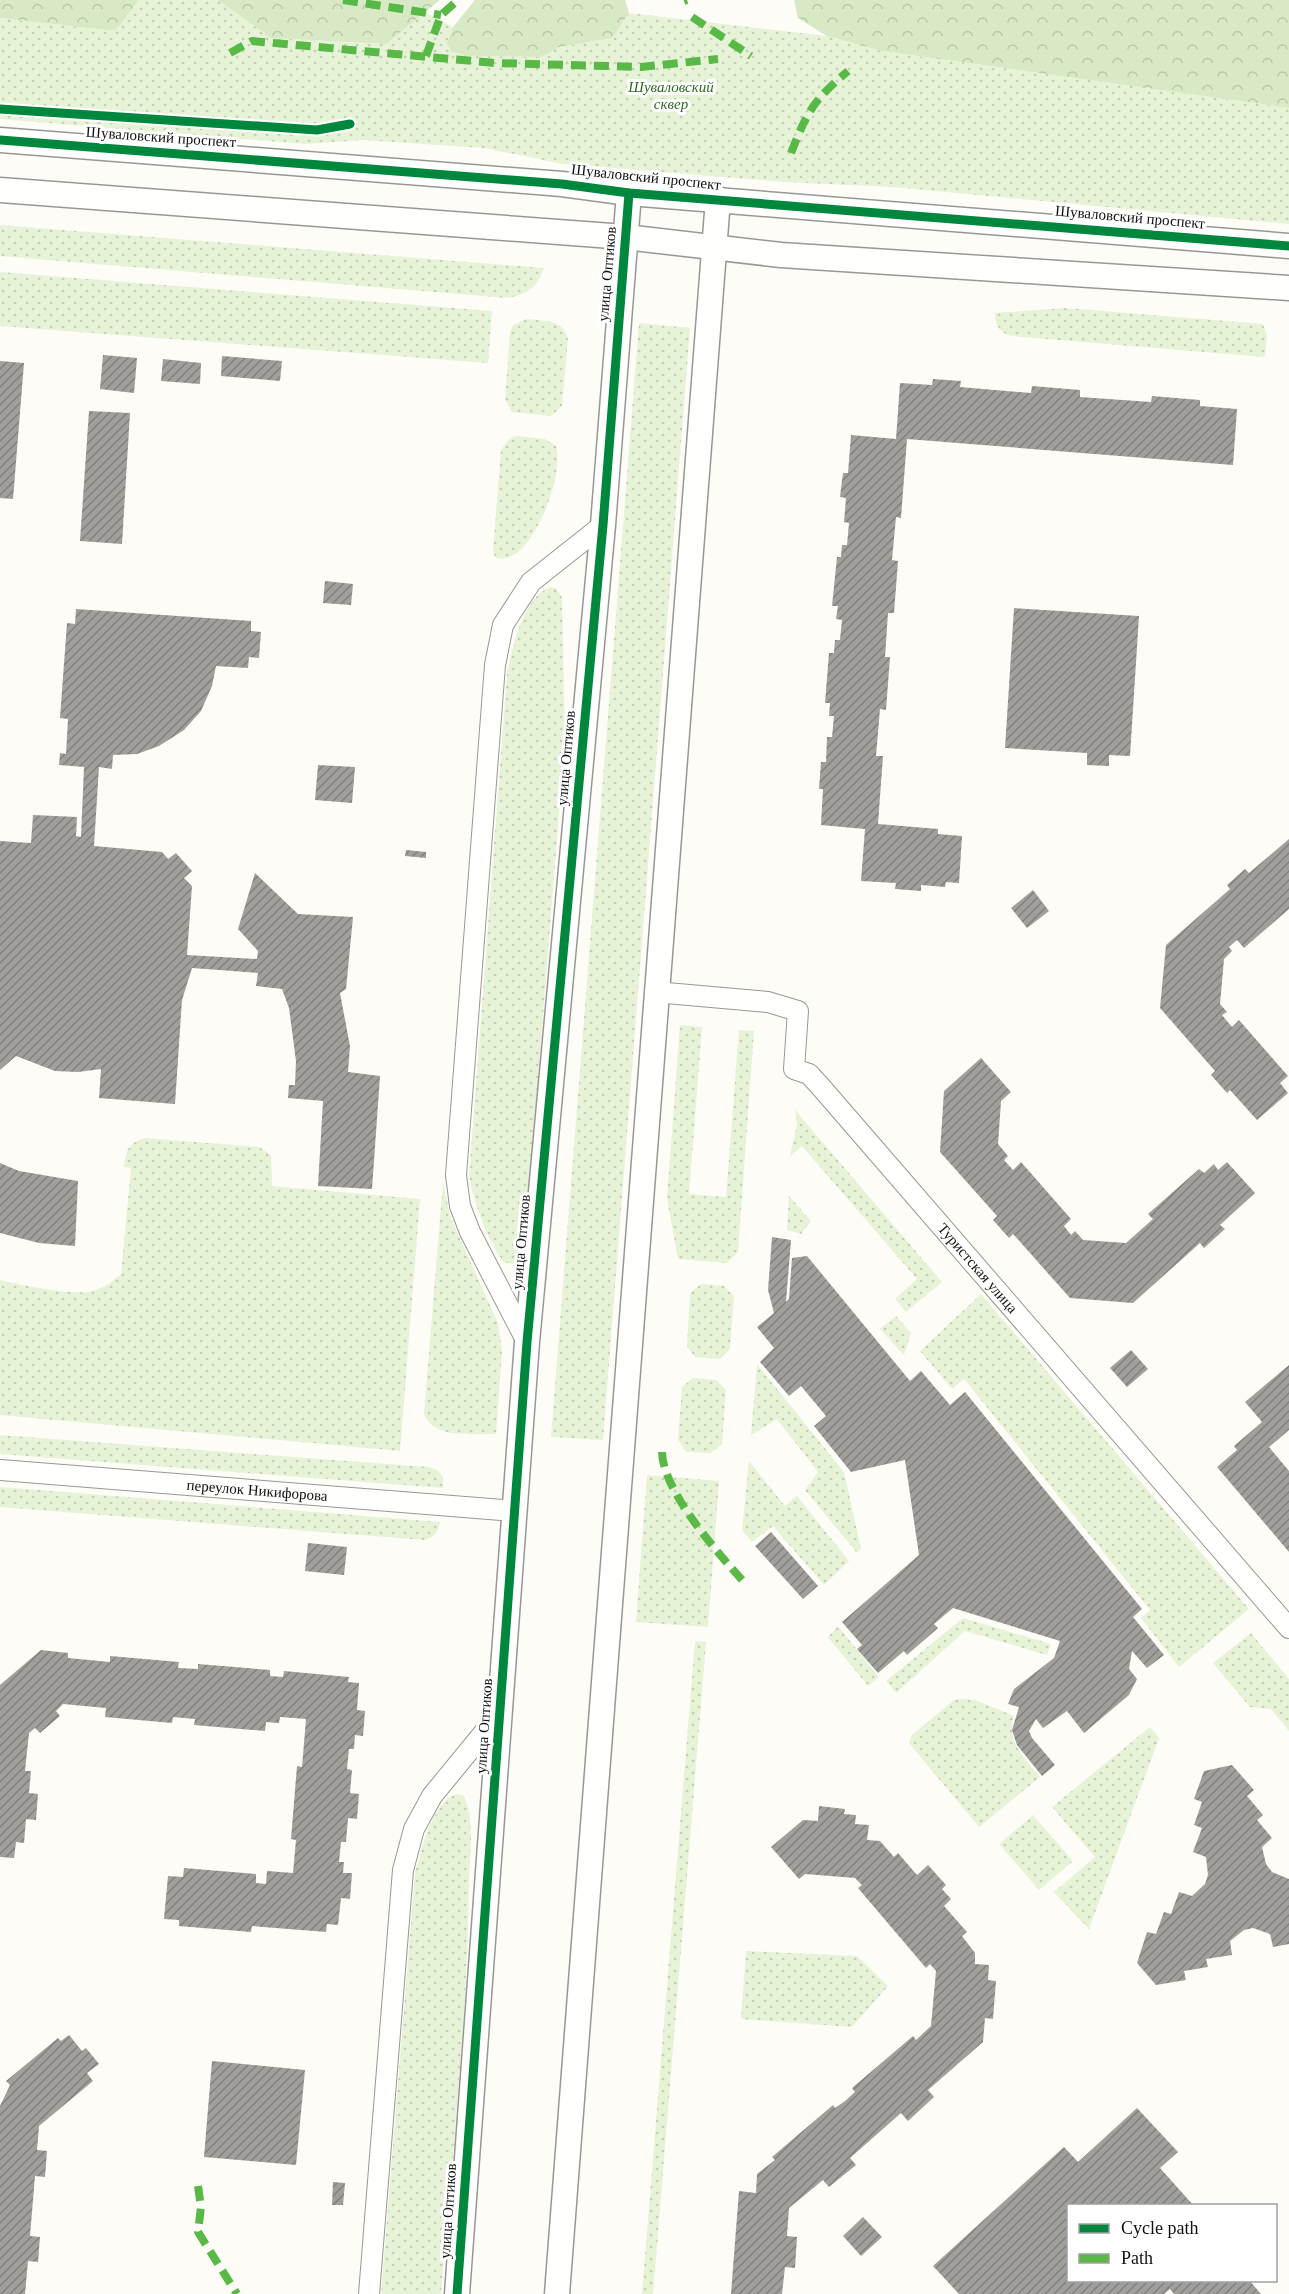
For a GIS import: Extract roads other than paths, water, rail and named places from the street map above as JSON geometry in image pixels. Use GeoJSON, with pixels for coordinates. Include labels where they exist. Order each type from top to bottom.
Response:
{"type":"FeatureCollection","features":[{"type":"Feature","properties":{"kind":"street","name":"Шуваловский проспект"},"geometry":{"type":"LineString","coordinates":[[0,140],[553,183],[630,193],[1289,246]]}},
{"type":"Feature","properties":{"kind":"street"},"geometry":{"type":"LineString","coordinates":[[0,190],[625,237],[781,255],[1289,288]]}},
{"type":"Feature","properties":{"kind":"street","name":"улица Оптиков"},"geometry":{"type":"LineString","coordinates":[[457,2294],[527,1342],[603,525],[630,193]]}},
{"type":"Feature","properties":{"kind":"street"},"geometry":{"type":"LineString","coordinates":[[557,2294],[655,992],[718,199]]}},
{"type":"Feature","properties":{"kind":"street"},"geometry":{"type":"LineString","coordinates":[[527,1342],[470,1232],[460,1206],[456,1175],[495,665],[503,625],[531,582],[603,525]]}},
{"type":"Feature","properties":{"kind":"street","name":"Туристская улица"},"geometry":{"type":"LineString","coordinates":[[655,992],[768,1002],[798,1011],[794,1069],[809,1074],[820,1086],[1289,1628]]}},
{"type":"Feature","properties":{"kind":"street","name":"переулок Никифорова"},"geometry":{"type":"LineString","coordinates":[[0,1470],[515,1511]]}},
{"type":"Feature","properties":{"kind":"street"},"geometry":{"type":"LineString","coordinates":[[369,2294],[403,1870],[414,1829],[432,1796],[500,1713]]}},
{"type":"Feature","properties":{"kind":"park label","name":"Шуваловский сквер"},"geometry":{"type":"Point","coordinates":[671,96]}}]}
